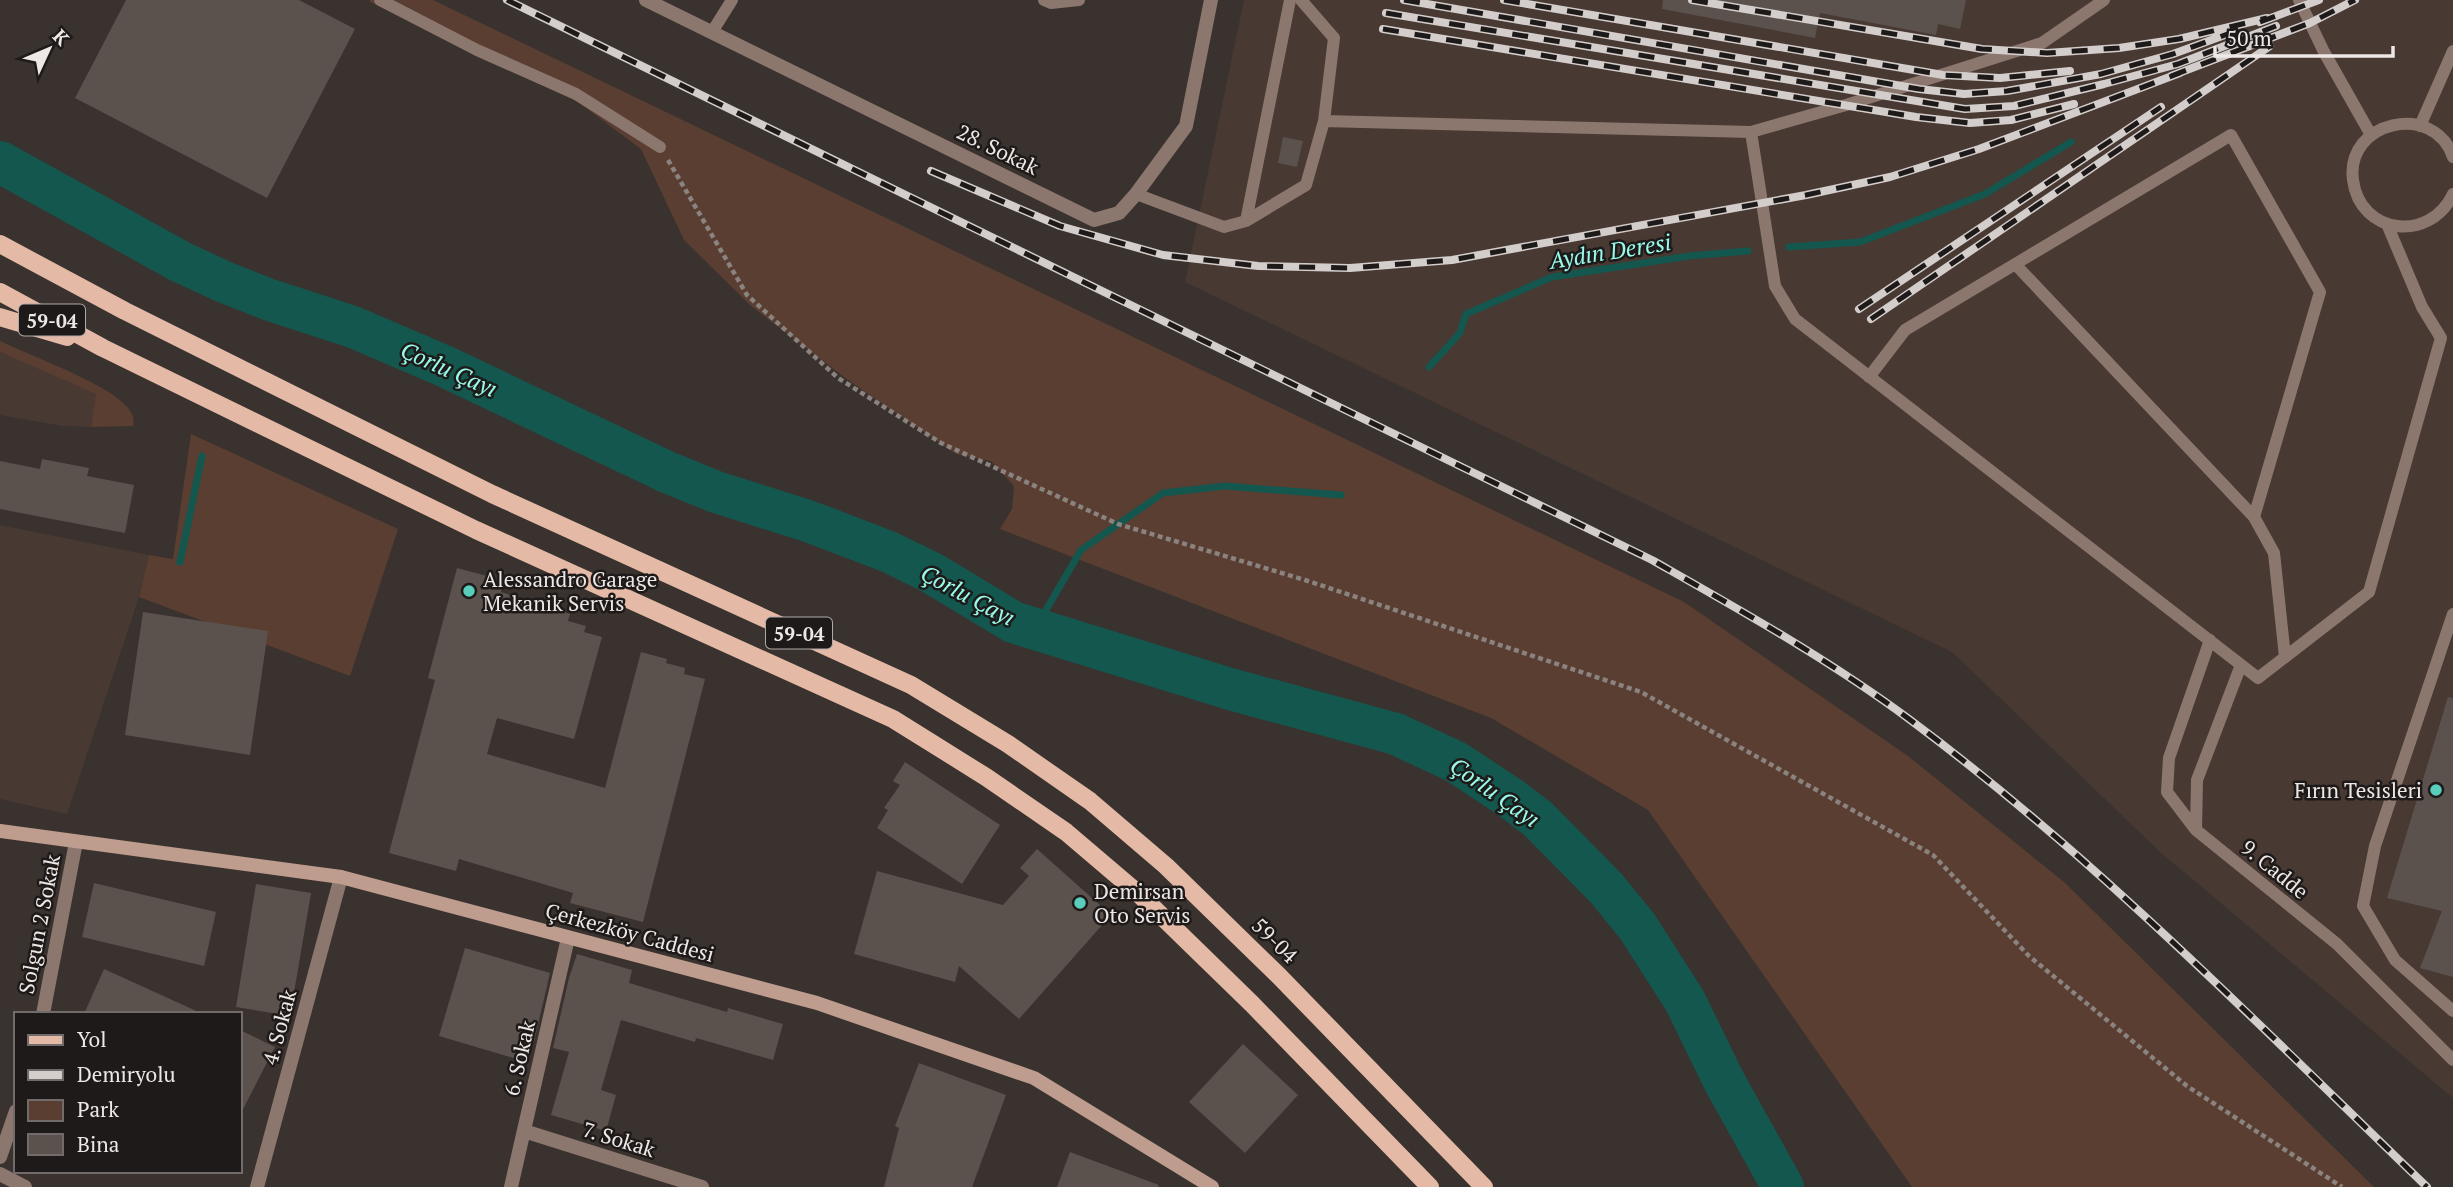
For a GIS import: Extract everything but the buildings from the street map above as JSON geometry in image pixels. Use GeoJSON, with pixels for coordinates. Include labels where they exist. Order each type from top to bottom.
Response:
{"type":"FeatureCollection","features":[{"type":"Feature","properties":{"kind":"main road","name":"59-04"},"geometry":{"type":"LineString","coordinates":[[0,244],[125,311],[492,494],[911,685],[1008,744],[1090,801],[1166,866],[1279,976],[1484,1187]]}},
{"type":"Feature","properties":{"kind":"main road","name":"59-04"},"geometry":{"type":"LineString","coordinates":[[0,292],[103,348],[476,530],[893,719],[986,777],[1066,832],[1140,895],[1252,1004],[1430,1187]]}},
{"type":"Feature","properties":{"kind":"main road"},"geometry":{"type":"LineString","coordinates":[[0,317],[103,348]]}},
{"type":"Feature","properties":{"kind":"main road","name":"Çerkezköy Caddesi"},"geometry":{"type":"LineString","coordinates":[[0,831],[341,877],[817,1003],[1034,1078],[1190,1180],[1212,1187]]}},
{"type":"Feature","properties":{"kind":"street","name":"28. Sokak"},"geometry":{"type":"LineString","coordinates":[[646,0],[1094,220],[1119,213],[1186,126],[1212,0]]}},
{"type":"Feature","properties":{"kind":"street","name":"Solgun 2 Sokak"},"geometry":{"type":"LineString","coordinates":[[43,1012],[76,842]]}},
{"type":"Feature","properties":{"kind":"street","name":"4. Sokak"},"geometry":{"type":"LineString","coordinates":[[260,1186],[341,877]]}},
{"type":"Feature","properties":{"kind":"street","name":"6. Sokak"},"geometry":{"type":"LineString","coordinates":[[511,1187],[568,938]]}},
{"type":"Feature","properties":{"kind":"street"},"geometry":{"type":"LineString","coordinates":[[0,1157],[14,1117]]}},
{"type":"Feature","properties":{"kind":"street","name":"7. Sokak"},"geometry":{"type":"LineString","coordinates":[[524,1131],[702,1187]]}},
{"type":"Feature","properties":{"kind":"street"},"geometry":{"type":"LineString","coordinates":[[0,1174],[24,1187]]}},
{"type":"Feature","properties":{"kind":"lane"},"geometry":{"type":"LineString","coordinates":[[380,0],[477,50],[576,94],[660,147]]}},
{"type":"Feature","properties":{"kind":"lane"},"geometry":{"type":"LineString","coordinates":[[712,32],[732,0]]}},
{"type":"Feature","properties":{"kind":"lane"},"geometry":{"type":"LineString","coordinates":[[1044,0],[1051,3],[1079,0]]}},
{"type":"Feature","properties":{"kind":"lane"},"geometry":{"type":"LineString","coordinates":[[1246,221],[1290,0]]}},
{"type":"Feature","properties":{"kind":"lane"},"geometry":{"type":"LineString","coordinates":[[1136,194],[1224,226],[1246,221],[1306,185],[1324,121],[1334,38],[1301,0]]}},
{"type":"Feature","properties":{"kind":"lane"},"geometry":{"type":"LineString","coordinates":[[1324,121],[1751,132],[2042,43],[2104,0]]}},
{"type":"Feature","properties":{"kind":"lane"},"geometry":{"type":"LineString","coordinates":[[2299,0],[2324,52],[2371,135]]}},
{"type":"Feature","properties":{"kind":"lane"},"geometry":{"type":"LineString","coordinates":[[2420,126],[2453,51]]}},
{"type":"Feature","properties":{"kind":"lane"},"geometry":{"type":"LineString","coordinates":[[2453,157],[2442,138],[2420,126],[2399,123],[2384,127],[2371,135],[2360,147],[2354,161],[2352,177],[2355,192],[2363,206],[2374,217],[2387,224],[2403,227],[2418,225],[2449,213],[2453,194]]}},
{"type":"Feature","properties":{"kind":"lane"},"geometry":{"type":"LineString","coordinates":[[1751,132],[1775,286],[1795,319],[2258,678],[2369,592],[2441,338],[2422,307],[2387,224]]}},
{"type":"Feature","properties":{"kind":"lane"},"geometry":{"type":"LineString","coordinates":[[1869,377],[1905,330],[2231,135],[2320,292],[2254,517]]}},
{"type":"Feature","properties":{"kind":"lane"},"geometry":{"type":"LineString","coordinates":[[2015,264],[2254,517],[2274,553],[2285,657]]}},
{"type":"Feature","properties":{"kind":"lane"},"geometry":{"type":"LineString","coordinates":[[2453,614],[2375,846],[2363,906],[2395,960],[2453,1011]]}},
{"type":"Feature","properties":{"kind":"lane","name":"9. Cadde"},"geometry":{"type":"LineString","coordinates":[[2210,640],[2169,758],[2167,792],[2196,830],[2337,944],[2453,1060]]}},
{"type":"Feature","properties":{"kind":"lane"},"geometry":{"type":"LineString","coordinates":[[2196,830],[2197,780],[2241,665]]}},
{"type":"Feature","properties":{"kind":"path"},"geometry":{"type":"LineString","coordinates":[[660,147],[747,295],[838,378],[942,443],[1118,524],[1305,580],[1640,692],[1933,855],[2029,956],[2187,1086],[2342,1187]]}},
{"type":"Feature","properties":{"kind":"shaded area"},"geometry":{"type":"Polygon","coordinates":[[[1244,0],[2453,0],[2453,1098],[2160,852],[1952,652],[1185,282],[1244,0]]]}},
{"type":"Feature","properties":{"kind":"shaded area"},"geometry":{"type":"Polygon","coordinates":[[[0,352],[97,394],[91,427],[63,426],[0,415],[0,352]]]}},
{"type":"Feature","properties":{"kind":"shaded area"},"geometry":{"type":"Polygon","coordinates":[[[0,525],[149,555],[139,597],[67,814],[0,799],[0,525]]]}},
{"type":"Feature","properties":{"kind":"green space"},"geometry":{"type":"Polygon","coordinates":[[[370,0],[433,0],[1684,602],[1908,756],[2064,882],[2374,1187],[1912,1187],[1648,810],[1491,718],[1000,529],[1012,509],[1014,486],[991,461],[956,454],[848,380],[751,306],[684,240],[641,149],[578,102],[370,0]]]}},
{"type":"Feature","properties":{"kind":"green space"},"geometry":{"type":"Polygon","coordinates":[[[0,341],[67,370],[117,397],[131,413],[133,426],[91,427],[96,394],[0,352],[0,341]]]}},
{"type":"Feature","properties":{"kind":"green space"},"geometry":{"type":"Polygon","coordinates":[[[191,434],[398,529],[350,676],[139,597],[149,555],[173,559],[191,434]]]}},
{"type":"Feature","properties":{"kind":"waterway","name":"Aydın Deresi"},"geometry":{"type":"LineString","coordinates":[[1789,247],[1860,242],[1985,194],[2071,142]]}},
{"type":"Feature","properties":{"kind":"waterway","name":"Çorlu Çayı"},"geometry":{"type":"LineString","coordinates":[[0,162],[179,261],[224,282],[353,327],[444,366],[667,472],[716,492],[808,521],[889,552],[932,573],[1013,622],[1230,689],[1396,734],[1456,762],[1538,819],[1606,888],[1637,926],[1685,1001],[1724,1081],[1783,1187]]}},
{"type":"Feature","properties":{"kind":"waterway","name":"Aydın Deresi"},"geometry":{"type":"LineString","coordinates":[[1429,367],[1460,333],[1466,314],[1552,277],[1689,256],[1748,251]]}},
{"type":"Feature","properties":{"kind":"waterway"},"geometry":{"type":"LineString","coordinates":[[180,562],[202,456]]}},
{"type":"Feature","properties":{"kind":"waterway"},"geometry":{"type":"LineString","coordinates":[[1035,629],[1081,550],[1163,493],[1225,486],[1341,495]]}},
{"type":"Feature","properties":{"kind":"railway"},"geometry":{"type":"LineString","coordinates":[[507,0],[1652,560],[1751,616],[1909,719],[2045,828],[2111,885],[2239,1004],[2427,1187]]}},
{"type":"Feature","properties":{"kind":"railway"},"geometry":{"type":"LineString","coordinates":[[1404,0],[1919,89],[1964,94],[2007,91],[2101,74],[2173,54],[2233,32]]}},
{"type":"Feature","properties":{"kind":"railway"},"geometry":{"type":"LineString","coordinates":[[1504,0],[1943,75],[2000,78],[2070,71]]}},
{"type":"Feature","properties":{"kind":"railway"},"geometry":{"type":"LineString","coordinates":[[1692,0],[1982,49],[2047,53],[2119,48],[2179,39],[2267,18]]}},
{"type":"Feature","properties":{"kind":"railway"},"geometry":{"type":"LineString","coordinates":[[2260,22],[2319,0]]}},
{"type":"Feature","properties":{"kind":"railway"},"geometry":{"type":"LineString","coordinates":[[2171,76],[2310,23],[2355,0]]}},
{"type":"Feature","properties":{"kind":"railway"},"geometry":{"type":"LineString","coordinates":[[1386,13],[1965,109],[2014,106],[2104,84],[2178,64],[2276,26]]}},
{"type":"Feature","properties":{"kind":"railway"},"geometry":{"type":"LineString","coordinates":[[1383,29],[1916,117],[1970,123],[2011,120],[2074,104]]}},
{"type":"Feature","properties":{"kind":"railway"},"geometry":{"type":"LineString","coordinates":[[1871,319],[2270,46]]}},
{"type":"Feature","properties":{"kind":"railway"},"geometry":{"type":"LineString","coordinates":[[931,171],[1060,226],[1163,255],[1258,266],[1350,268],[1452,260],[1890,177],[1979,149],[2180,73]]}},
{"type":"Feature","properties":{"kind":"railway"},"geometry":{"type":"LineString","coordinates":[[1859,309],[2161,107]]}},
{"type":"Feature","properties":{"kind":"place","name":"Alessandro Garage Mekanik Servis"},"geometry":{"type":"Point","coordinates":[469,591]}},
{"type":"Feature","properties":{"kind":"place","name":"Fırın Tesisleri"},"geometry":{"type":"Point","coordinates":[2436,790]}},
{"type":"Feature","properties":{"kind":"place","name":"Demirsan Oto Servis"},"geometry":{"type":"Point","coordinates":[1080,903]}}]}
